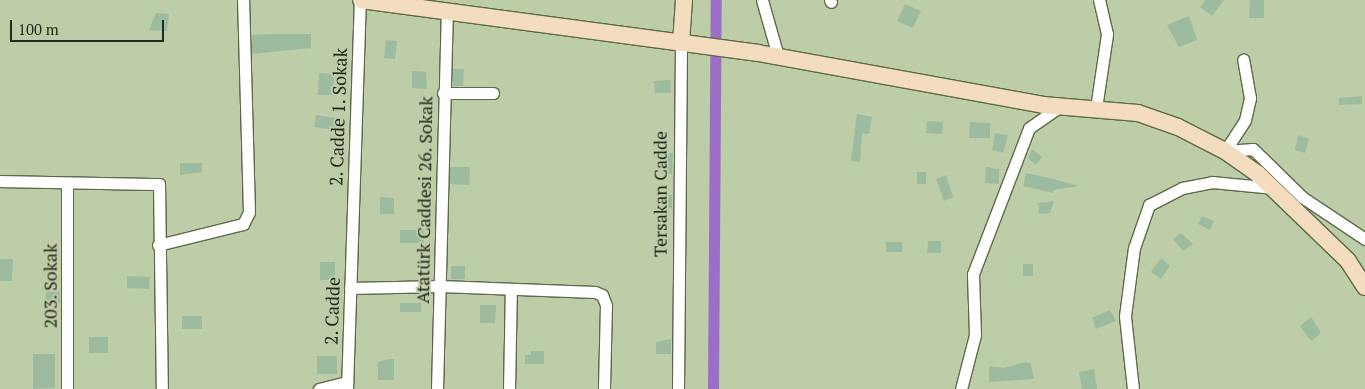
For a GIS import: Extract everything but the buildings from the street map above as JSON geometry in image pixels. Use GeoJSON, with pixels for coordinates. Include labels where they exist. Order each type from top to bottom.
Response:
{"type":"FeatureCollection","features":[{"type":"Feature","properties":{"kind":"main road"},"geometry":{"type":"LineString","coordinates":[[360,0],[758,52],[1043,105],[1062,105],[1138,113],[1170,124],[1225,151],[1274,188],[1348,260],[1365,287]]}},
{"type":"Feature","properties":{"kind":"main road","name":"Tersakan Cadde"},"geometry":{"type":"LineString","coordinates":[[681,43],[684,0]]}},
{"type":"Feature","properties":{"kind":"street"},"geometry":{"type":"LineString","coordinates":[[158,245],[243,224],[249,212],[243,0]]}},
{"type":"Feature","properties":{"kind":"street","name":"2. Cadde 1. Sokak"},"geometry":{"type":"LineString","coordinates":[[352,235],[360,0]]}},
{"type":"Feature","properties":{"kind":"street"},"geometry":{"type":"LineString","coordinates":[[762,0],[778,56]]}},
{"type":"Feature","properties":{"kind":"street"},"geometry":{"type":"LineString","coordinates":[[1096,108],[1107,34],[1099,0]]}},
{"type":"Feature","properties":{"kind":"street","name":"Atatürk Caddesi 26. Sokak"},"geometry":{"type":"LineString","coordinates":[[438,389],[443,93],[447,12]]}},
{"type":"Feature","properties":{"kind":"street","name":"Tersakan Cadde"},"geometry":{"type":"LineString","coordinates":[[678,389],[681,43]]}},
{"type":"Feature","properties":{"kind":"street"},"geometry":{"type":"LineString","coordinates":[[1225,151],[1245,120],[1250,98],[1244,60]]}},
{"type":"Feature","properties":{"kind":"street"},"geometry":{"type":"LineString","coordinates":[[443,93],[493,93]]}},
{"type":"Feature","properties":{"kind":"street"},"geometry":{"type":"LineString","coordinates":[[962,389],[975,335],[973,274],[1029,128],[1062,105]]}},
{"type":"Feature","properties":{"kind":"street"},"geometry":{"type":"LineString","coordinates":[[1225,151],[1253,150],[1302,197],[1365,239]]}},
{"type":"Feature","properties":{"kind":"street"},"geometry":{"type":"LineString","coordinates":[[0,181],[158,184],[162,389]]}},
{"type":"Feature","properties":{"kind":"street"},"geometry":{"type":"LineString","coordinates":[[1133,389],[1125,316],[1134,248],[1149,205],[1182,188],[1212,182],[1274,188]]}},
{"type":"Feature","properties":{"kind":"street","name":"203. Sokak"},"geometry":{"type":"LineString","coordinates":[[67,183],[67,389]]}},
{"type":"Feature","properties":{"kind":"street","name":"2. Cadde"},"geometry":{"type":"LineString","coordinates":[[347,386],[352,235]]}},
{"type":"Feature","properties":{"kind":"street"},"geometry":{"type":"LineString","coordinates":[[350,288],[440,286],[594,292],[602,295],[606,305],[604,389]]}},
{"type":"Feature","properties":{"kind":"street"},"geometry":{"type":"LineString","coordinates":[[508,389],[511,289]]}},
{"type":"Feature","properties":{"kind":"street"},"geometry":{"type":"LineString","coordinates":[[319,389],[347,386]]}},
{"type":"Feature","properties":{"kind":"waterway"},"geometry":{"type":"LineString","coordinates":[[713,389],[716,0]]}}]}
